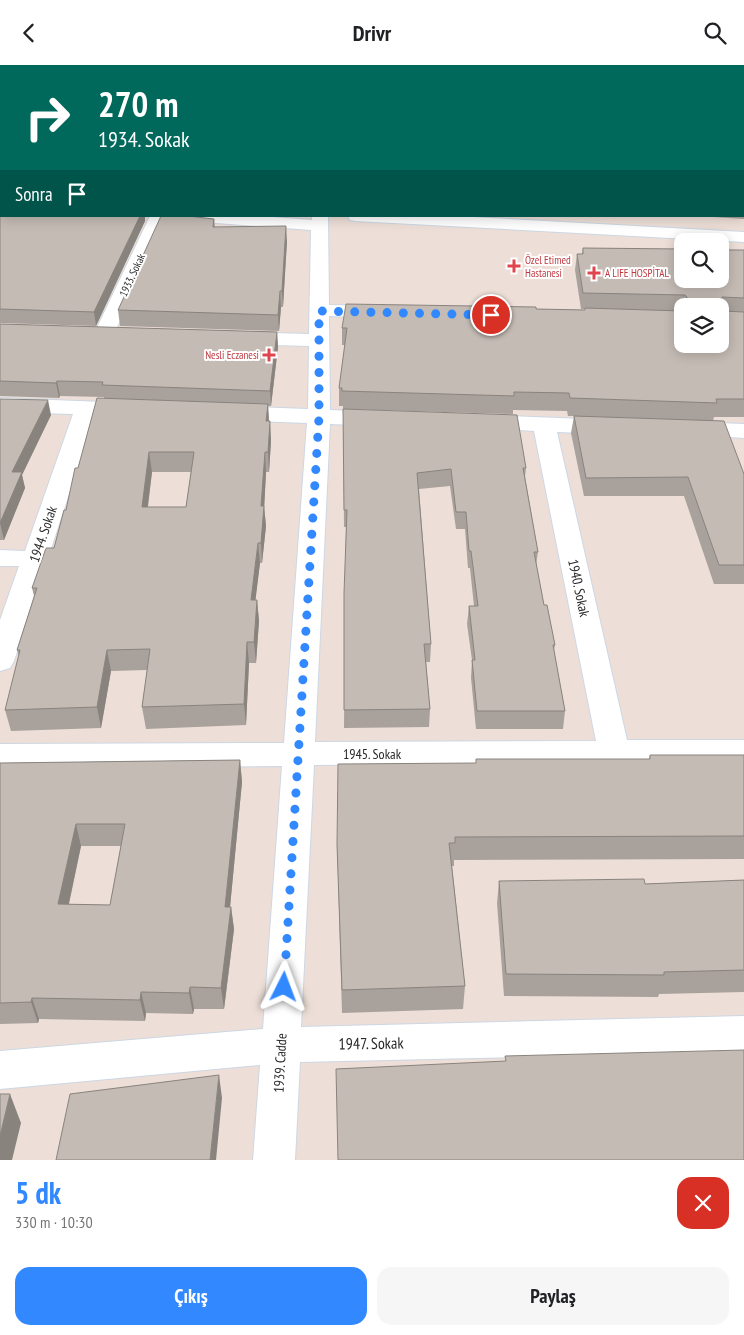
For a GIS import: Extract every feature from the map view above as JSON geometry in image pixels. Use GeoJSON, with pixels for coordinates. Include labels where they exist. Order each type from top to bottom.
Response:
{"type":"FeatureCollection","features":[{"type":"Feature","properties":{"kind":"street","name":"1933. Sokak"},"geometry":{"type":"LineString","coordinates":[[105,334],[159,217]]}},
{"type":"Feature","properties":{"kind":"street"},"geometry":{"type":"LineString","coordinates":[[216,217],[320,221]]}},
{"type":"Feature","properties":{"kind":"street"},"geometry":{"type":"LineString","coordinates":[[374,217],[744,237]]}},
{"type":"Feature","properties":{"kind":"street","name":"1939. Cadde"},"geometry":{"type":"LineString","coordinates":[[274,1160],[319,417],[320,221]]}},
{"type":"Feature","properties":{"kind":"street"},"geometry":{"type":"LineString","coordinates":[[319,311],[397,313]]}},
{"type":"Feature","properties":{"kind":"street"},"geometry":{"type":"LineString","coordinates":[[221,337],[318,340]]}},
{"type":"Feature","properties":{"kind":"street"},"geometry":{"type":"LineString","coordinates":[[0,405],[154,411]]}},
{"type":"Feature","properties":{"kind":"street","name":"1944. Sokak"},"geometry":{"type":"LineString","coordinates":[[0,661],[86,408]]}},
{"type":"Feature","properties":{"kind":"street"},"geometry":{"type":"LineString","coordinates":[[212,413],[397,419]]}},
{"type":"Feature","properties":{"kind":"street"},"geometry":{"type":"LineString","coordinates":[[456,421],[634,427]]}},
{"type":"Feature","properties":{"kind":"street","name":"1940. Sokak"},"geometry":{"type":"LineString","coordinates":[[544,424],[614,752]]}},
{"type":"Feature","properties":{"kind":"street"},"geometry":{"type":"LineString","coordinates":[[674,429],[744,431]]}},
{"type":"Feature","properties":{"kind":"street"},"geometry":{"type":"LineString","coordinates":[[0,557],[35,559]]}},
{"type":"Feature","properties":{"kind":"street","name":"1945. Sokak"},"geometry":{"type":"LineString","coordinates":[[0,756],[744,751]]}},
{"type":"Feature","properties":{"kind":"street","name":"1947. Sokak"},"geometry":{"type":"LineString","coordinates":[[0,1070],[281,1045],[744,1034]]}},
{"type":"Feature","properties":{"kind":"building"},"geometry":{"type":"Polygon","coordinates":[[[0,217],[140,217],[94,312],[0,309],[0,217]]]}},
{"type":"Feature","properties":{"kind":"building"},"geometry":{"type":"Polygon","coordinates":[[[161,217],[214,219],[213,227],[286,226],[282,291],[280,291],[278,315],[118,310],[161,217]]]}},
{"type":"Feature","properties":{"kind":"building"},"geometry":{"type":"Polygon","coordinates":[[[583,248],[674,249],[674,288],[729,288],[729,250],[744,250],[744,298],[687,298],[685,295],[583,293],[577,254],[583,254],[583,248]]]}},
{"type":"Feature","properties":{"kind":"building"},"geometry":{"type":"Polygon","coordinates":[[[346,304],[536,307],[536,309],[585,310],[585,308],[674,311],[674,353],[729,353],[729,311],[744,312],[744,399],[716,399],[717,403],[570,398],[569,393],[514,392],[514,396],[342,391],[342,388],[339,388],[347,328],[342,328],[346,304]]]}},
{"type":"Feature","properties":{"kind":"building"},"geometry":{"type":"Polygon","coordinates":[[[0,324],[277,332],[270,391],[102,385],[103,382],[0,381],[0,324]]]}},
{"type":"Feature","properties":{"kind":"building"},"geometry":{"type":"Polygon","coordinates":[[[97,398],[268,404],[266,421],[270,421],[268,452],[265,452],[261,506],[264,506],[261,543],[258,543],[251,600],[257,600],[254,642],[247,642],[244,704],[142,707],[150,649],[107,650],[97,707],[5,710],[20,650],[17,650],[37,588],[32,588],[46,548],[54,548],[64,510],[66,510],[75,468],[78,468],[97,398]],[[149,452],[142,507],[186,507],[194,452],[149,452]]]}},
{"type":"Feature","properties":{"kind":"building"},"geometry":{"type":"Polygon","coordinates":[[[0,399],[48,400],[12,472],[22,472],[0,523],[0,399]]]}},
{"type":"Feature","properties":{"kind":"building"},"geometry":{"type":"Polygon","coordinates":[[[343,409],[517,415],[526,468],[523,468],[538,552],[534,552],[544,605],[547,605],[555,645],[553,645],[565,711],[477,711],[472,660],[475,660],[469,606],[478,606],[471,551],[469,551],[466,512],[456,512],[451,469],[417,473],[431,644],[424,644],[430,709],[344,710],[344,593],[347,510],[344,510],[343,409]]]}},
{"type":"Feature","properties":{"kind":"building"},"geometry":{"type":"Polygon","coordinates":[[[574,416],[724,421],[744,474],[744,565],[719,565],[688,477],[586,478],[574,416]]]}},
{"type":"Feature","properties":{"kind":"building"},"geometry":{"type":"Polygon","coordinates":[[[650,755],[744,755],[744,836],[455,837],[455,843],[449,843],[465,986],[342,990],[337,844],[338,764],[476,763],[476,759],[650,759],[650,755]]]}},
{"type":"Feature","properties":{"kind":"building"},"geometry":{"type":"Polygon","coordinates":[[[240,760],[225,907],[231,907],[221,988],[190,987],[189,993],[141,992],[140,1000],[32,998],[31,1002],[0,1003],[0,763],[240,760]],[[76,824],[58,904],[110,905],[125,824],[76,824]]]}},
{"type":"Feature","properties":{"kind":"building"},"geometry":{"type":"Polygon","coordinates":[[[644,879],[645,884],[744,880],[744,970],[664,972],[664,975],[506,974],[499,881],[644,879]]]}},
{"type":"Feature","properties":{"kind":"building"},"geometry":{"type":"Polygon","coordinates":[[[744,1050],[744,1160],[338,1160],[336,1069],[506,1061],[505,1056],[744,1050]]]}},
{"type":"Feature","properties":{"kind":"building"},"geometry":{"type":"Polygon","coordinates":[[[219,1075],[210,1160],[56,1160],[70,1094],[219,1075]]]}},
{"type":"Feature","properties":{"kind":"building"},"geometry":{"type":"Polygon","coordinates":[[[0,1094],[10,1094],[0,1136],[0,1094]]]}},
{"type":"Feature","properties":{"kind":"place","name":"Özel Etimed Hastanesi"},"geometry":{"type":"Point","coordinates":[514,266]}},
{"type":"Feature","properties":{"kind":"place","name":"A LIFE HOSPİTAL"},"geometry":{"type":"Point","coordinates":[594,273]}},
{"type":"Feature","properties":{"kind":"place","name":"Nesli Eczanesi"},"geometry":{"type":"Point","coordinates":[269,355]}},
{"type":"Feature","properties":{"kind":"route"},"geometry":{"type":"LineString","coordinates":[[284,987],[319,417],[319,311],[491,315]]}}]}
